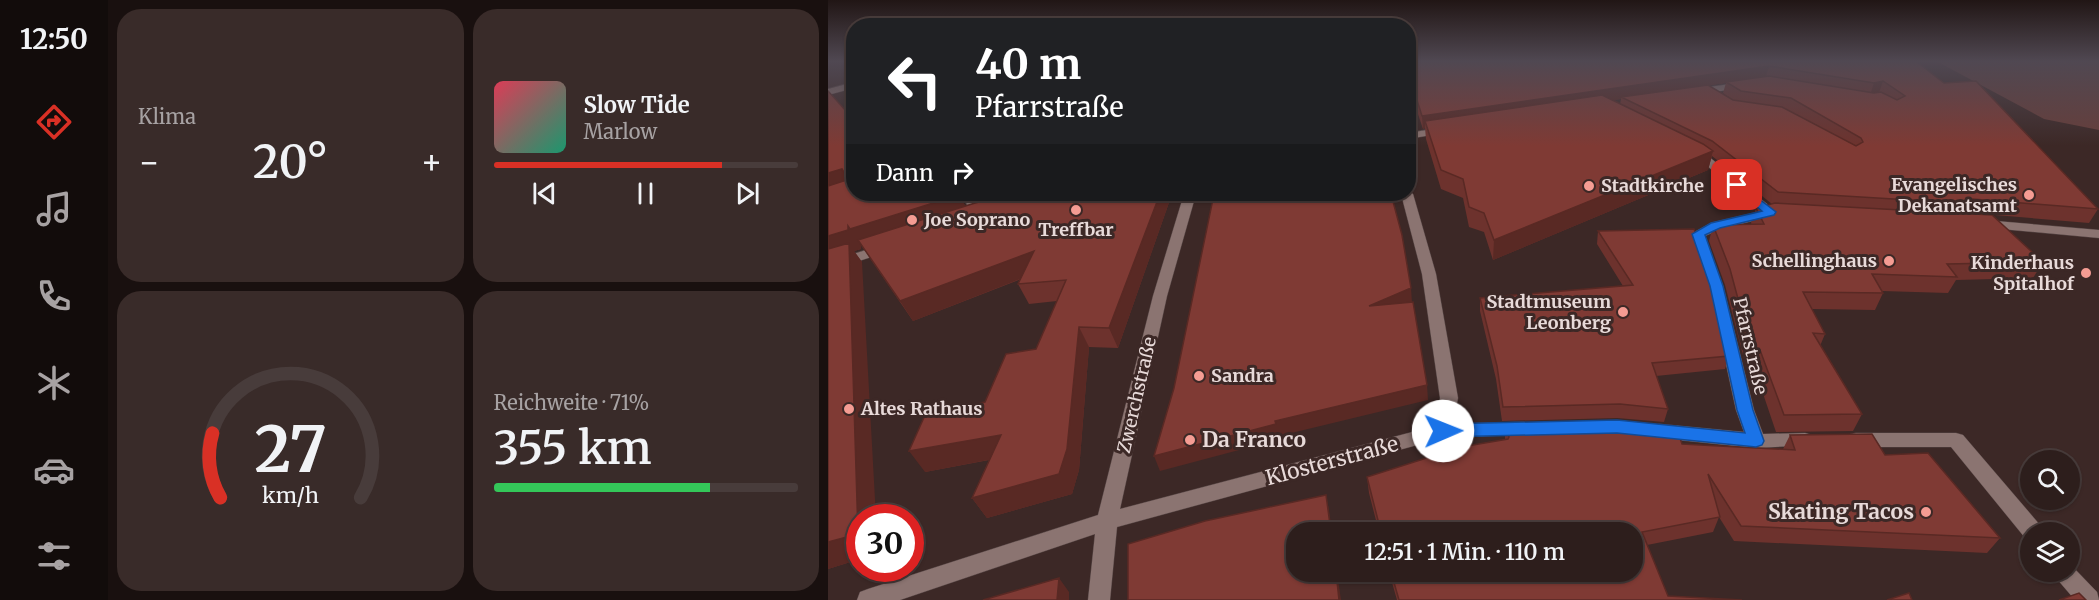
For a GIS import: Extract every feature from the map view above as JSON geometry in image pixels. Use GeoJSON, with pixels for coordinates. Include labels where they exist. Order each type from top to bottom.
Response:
{"type":"FeatureCollection","features":[{"type":"Feature","properties":{"kind":"street"},"geometry":{"type":"LineString","coordinates":[[1686,93],[1707,90],[1725,102]]}},
{"type":"Feature","properties":{"kind":"street"},"geometry":{"type":"LineString","coordinates":[[1416,135],[1453,129]]}},
{"type":"Feature","properties":{"kind":"street","name":"Pfarrstraße"},"geometry":{"type":"LineString","coordinates":[[1684,147],[1704,158],[1776,213],[1716,226],[1698,234],[1716,286],[1745,410],[1756,441]]}},
{"type":"Feature","properties":{"kind":"street"},"geometry":{"type":"LineString","coordinates":[[971,201],[979,217]]}},
{"type":"Feature","properties":{"kind":"street","name":"Zwerchstraße"},"geometry":{"type":"LineString","coordinates":[[1099,600],[1107,521],[1160,296],[1188,201]]}},
{"type":"Feature","properties":{"kind":"street"},"geometry":{"type":"LineString","coordinates":[[1409,201],[1429,274],[1449,398],[1443,431]]}},
{"type":"Feature","properties":{"kind":"street"},"geometry":{"type":"LineString","coordinates":[[1975,224],[2099,234]]}},
{"type":"Feature","properties":{"kind":"street"},"geometry":{"type":"LineString","coordinates":[[828,267],[893,245]]}},
{"type":"Feature","properties":{"kind":"street","name":"Klosterstraße"},"geometry":{"type":"LineString","coordinates":[[868,600],[1107,521],[1443,431],[1539,429]]}},
{"type":"Feature","properties":{"kind":"street"},"geometry":{"type":"LineString","coordinates":[[1645,430],[1756,441],[1956,440],[2025,522]]}},
{"type":"Feature","properties":{"kind":"street"},"geometry":{"type":"LineString","coordinates":[[2074,582],[2089,600]]}},
{"type":"Feature","properties":{"kind":"shaded area"},"geometry":{"type":"Polygon","coordinates":[[[1990,90],[2099,90],[2099,130],[2044,119],[1990,90]]]}},
{"type":"Feature","properties":{"kind":"building"},"geometry":{"type":"Polygon","coordinates":[[[1416,90],[1602,90],[1422,116],[1416,90]]]}},
{"type":"Feature","properties":{"kind":"building"},"geometry":{"type":"Polygon","coordinates":[[[1672,90],[1716,90],[1733,100],[1782,107],[1856,146],[1863,142],[1861,138],[1791,98],[1739,90],[1855,90],[1881,92],[1897,100],[1905,96],[1896,90],[1985,90],[2098,209],[1971,199],[1976,204],[1778,192],[1712,141],[1621,97],[1672,90]]]}},
{"type":"Feature","properties":{"kind":"building"},"geometry":{"type":"Polygon","coordinates":[[[828,91],[846,111],[846,174],[842,169],[828,173],[828,91]]]}},
{"type":"Feature","properties":{"kind":"building"},"geometry":{"type":"Polygon","coordinates":[[[1602,95],[1713,151],[1494,240],[1484,213],[1469,207],[1463,179],[1441,170],[1425,121],[1602,95]]]}},
{"type":"Feature","properties":{"kind":"building"},"geometry":{"type":"Polygon","coordinates":[[[846,180],[846,201],[940,201],[850,229],[848,226],[848,230],[828,236],[828,186],[846,180]]]}},
{"type":"Feature","properties":{"kind":"building"},"geometry":{"type":"Polygon","coordinates":[[[983,201],[1157,201],[1109,328],[1079,327],[1067,449],[1059,474],[972,498],[1001,435],[909,451],[926,413],[985,402],[1006,354],[1036,349],[1066,280],[1018,284],[1034,251],[900,301],[858,240],[983,201]]]}},
{"type":"Feature","properties":{"kind":"building"},"geometry":{"type":"Polygon","coordinates":[[[1213,201],[1393,201],[1402,235],[1411,288],[1369,306],[1413,302],[1427,385],[1275,421],[1276,424],[1154,456],[1174,388],[1213,201]]]}},
{"type":"Feature","properties":{"kind":"building"},"geometry":{"type":"Polygon","coordinates":[[[1775,203],[1992,215],[2043,262],[1947,264],[1957,277],[1872,274],[1883,293],[1803,292],[1825,334],[1813,333],[1862,414],[1784,415],[1760,350],[1752,351],[1730,269],[1713,225],[1764,224],[1756,208],[1775,203]]]}},
{"type":"Feature","properties":{"kind":"building"},"geometry":{"type":"Polygon","coordinates":[[[1694,229],[1711,274],[1729,356],[1652,363],[1668,409],[1620,404],[1503,407],[1497,366],[1480,298],[1633,285],[1598,231],[1694,229]]]}},
{"type":"Feature","properties":{"kind":"building"},"geometry":{"type":"Polygon","coordinates":[[[849,243],[857,504],[846,504],[846,537],[828,542],[828,249],[849,243]]]}},
{"type":"Feature","properties":{"kind":"building"},"geometry":{"type":"Polygon","coordinates":[[[1620,421],[1676,426],[1682,444],[1795,450],[1790,435],[1872,434],[1885,455],[1928,453],[2000,538],[1741,526],[1708,474],[1720,517],[1643,532],[1643,522],[1378,522],[1367,477],[1461,447],[1508,439],[1505,424],[1620,421]]]}},
{"type":"Feature","properties":{"kind":"building"},"geometry":{"type":"Polygon","coordinates":[[[1326,495],[1330,522],[1286,522],[1286,582],[1337,582],[1339,600],[1128,600],[1128,544],[1205,521],[1326,495]]]}},
{"type":"Feature","properties":{"kind":"building"},"geometry":{"type":"Polygon","coordinates":[[[1643,534],[1668,596],[1742,600],[1399,600],[1394,582],[1643,582],[1643,534]]]}},
{"type":"Feature","properties":{"kind":"building"},"geometry":{"type":"Polygon","coordinates":[[[1059,578],[1057,600],[983,600],[1059,578]]]}},
{"type":"Feature","properties":{"kind":"building"},"geometry":{"type":"Polygon","coordinates":[[[1909,593],[1912,600],[1887,600],[1909,593]]]}},
{"type":"Feature","properties":{"kind":"building"},"geometry":{"type":"Polygon","coordinates":[[[2079,593],[2086,600],[2059,600],[2079,593]]]}},
{"type":"Feature","properties":{"kind":"place","name":"Stadtkirche"},"geometry":{"type":"Point","coordinates":[1589,186]}},
{"type":"Feature","properties":{"kind":"place","name":"Evangelisches Dekanatsamt"},"geometry":{"type":"Point","coordinates":[2029,195]}},
{"type":"Feature","properties":{"kind":"place","name":"Treffbar"},"geometry":{"type":"Point","coordinates":[1076,210]}},
{"type":"Feature","properties":{"kind":"place","name":"Joe Soprano"},"geometry":{"type":"Point","coordinates":[912,220]}},
{"type":"Feature","properties":{"kind":"place","name":"Schellinghaus"},"geometry":{"type":"Point","coordinates":[1889,261]}},
{"type":"Feature","properties":{"kind":"place","name":"Kinderhaus Spitalhof"},"geometry":{"type":"Point","coordinates":[2086,273]}},
{"type":"Feature","properties":{"kind":"place","name":"Stadtmuseum Leonberg"},"geometry":{"type":"Point","coordinates":[1623,312]}},
{"type":"Feature","properties":{"kind":"place","name":"Sandra"},"geometry":{"type":"Point","coordinates":[1199,376]}},
{"type":"Feature","properties":{"kind":"place","name":"Altes Rathaus"},"geometry":{"type":"Point","coordinates":[849,409]}},
{"type":"Feature","properties":{"kind":"place","name":"Da Franco"},"geometry":{"type":"Point","coordinates":[1190,440]}},
{"type":"Feature","properties":{"kind":"place","name":"Skating Tacos"},"geometry":{"type":"Point","coordinates":[1926,512]}},
{"type":"Feature","properties":{"kind":"route"},"geometry":{"type":"LineString","coordinates":[[1443,431],[1617,427],[1756,441],[1745,410],[1716,286],[1698,234],[1716,226],[1770,212],[1737,185]]}}]}
